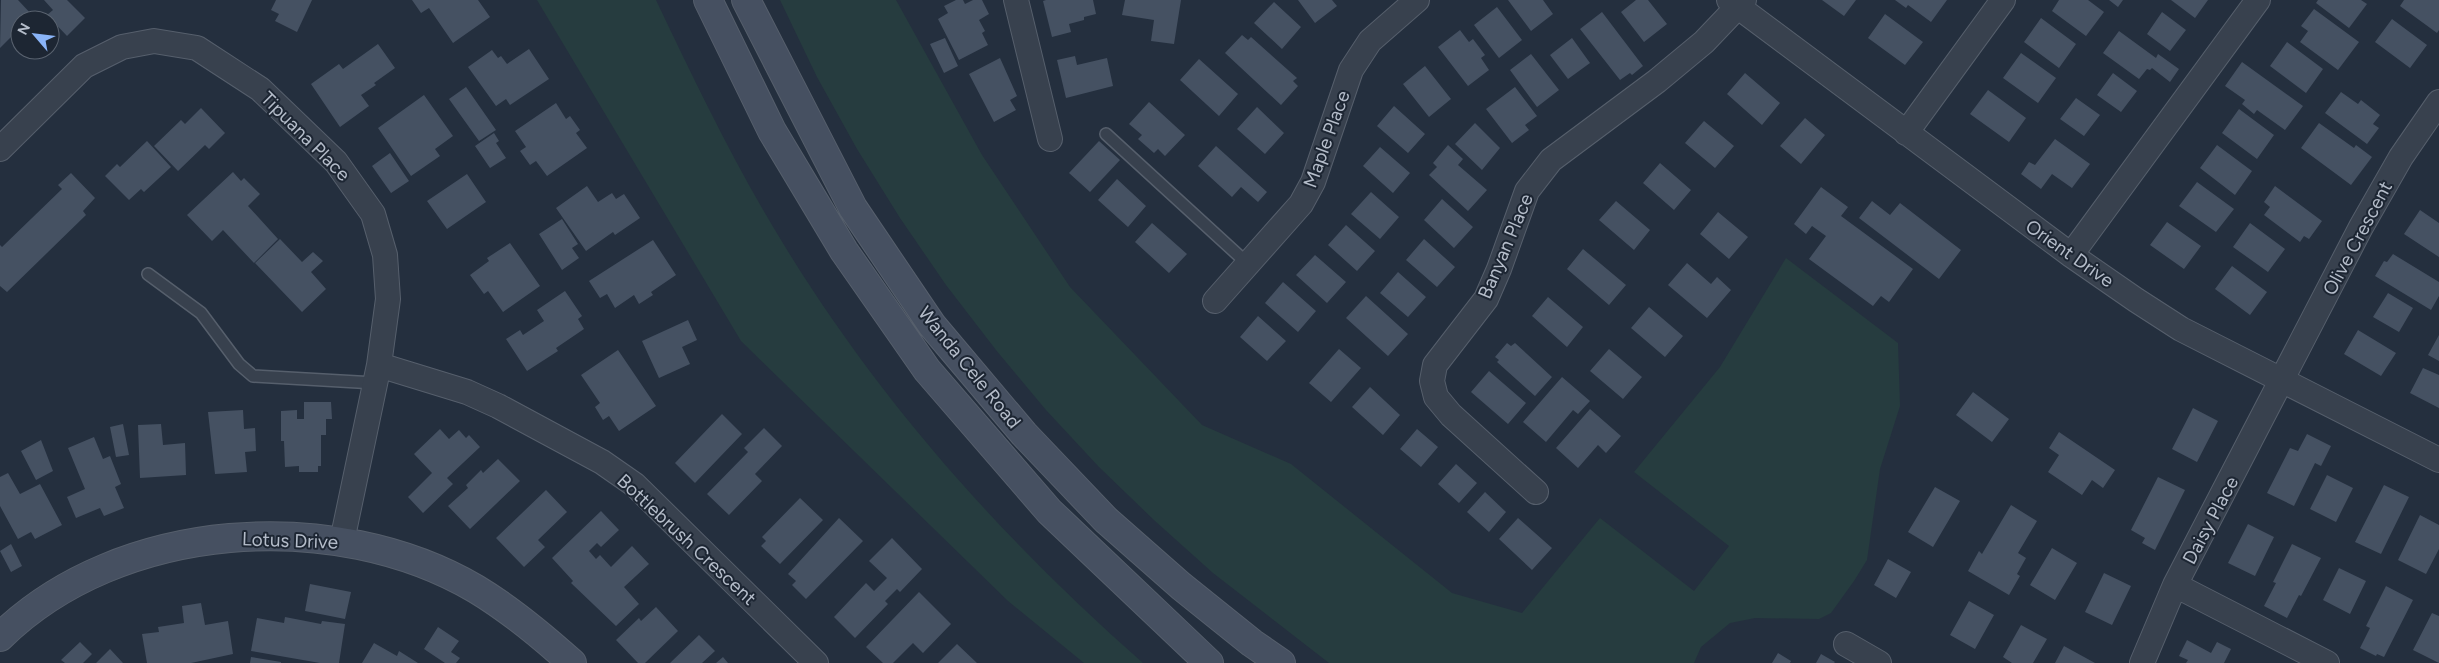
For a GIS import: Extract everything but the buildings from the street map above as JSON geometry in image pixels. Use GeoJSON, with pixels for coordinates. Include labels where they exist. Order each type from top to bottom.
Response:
{"type":"FeatureCollection","features":[{"type":"Feature","properties":{"kind":"street","name":"Wanda Cele Road"},"geometry":{"type":"LineString","coordinates":[[708,0],[772,131],[838,243],[927,370],[1048,511],[1209,663]]}},
{"type":"Feature","properties":{"kind":"street","name":"Wanda Cele Road"},"geometry":{"type":"LineString","coordinates":[[746,0],[853,208],[932,325],[1024,434],[1106,520],[1188,591],[1252,643],[1281,663]]}},
{"type":"Feature","properties":{"kind":"street"},"geometry":{"type":"LineString","coordinates":[[1016,0],[1050,139]]}},
{"type":"Feature","properties":{"kind":"street","name":"Maple Place"},"geometry":{"type":"LineString","coordinates":[[1215,301],[1301,204],[1316,173],[1351,70],[1370,41],[1417,0]]}},
{"type":"Feature","properties":{"kind":"street"},"geometry":{"type":"LineString","coordinates":[[1906,133],[2003,0]]}},
{"type":"Feature","properties":{"kind":"street"},"geometry":{"type":"LineString","coordinates":[[2071,255],[2258,0]]}},
{"type":"Feature","properties":{"kind":"street","name":"Orient Drive"},"geometry":{"type":"LineString","coordinates":[[1737,3],[1906,133],[2071,255],[2181,328],[2439,460]]}},
{"type":"Feature","properties":{"kind":"street","name":"Banyan Place"},"geometry":{"type":"LineString","coordinates":[[1536,492],[1451,415],[1436,397],[1432,381],[1435,365],[1486,298],[1499,269],[1527,190],[1551,160],[1657,81],[1704,42],[1737,3]]}},
{"type":"Feature","properties":{"kind":"street","name":"Tipuana Place"},"geometry":{"type":"LineString","coordinates":[[0,149],[84,66],[122,47],[154,41],[197,48],[260,88],[336,162],[373,214],[385,255],[388,299],[377,374],[342,541]]}},
{"type":"Feature","properties":{"kind":"street","name":"Olive Crescent"},"geometry":{"type":"LineString","coordinates":[[2283,379],[2383,186],[2439,102]]}},
{"type":"Feature","properties":{"kind":"street","name":"Bottlebrush Crescent"},"geometry":{"type":"LineString","coordinates":[[377,374],[467,392],[498,406],[602,462],[635,485],[816,663]]}},
{"type":"Feature","properties":{"kind":"street","name":"Daisy Place"},"geometry":{"type":"LineString","coordinates":[[2142,663],[2175,585],[2283,379]]}},
{"type":"Feature","properties":{"kind":"street","name":"Lotus Drive"},"geometry":{"type":"LineString","coordinates":[[0,637],[18,619],[66,588],[113,565],[183,544],[263,535],[342,541],[414,561],[476,589],[534,630],[572,663]]}},
{"type":"Feature","properties":{"kind":"street"},"geometry":{"type":"LineString","coordinates":[[2175,585],[2328,663]]}},
{"type":"Feature","properties":{"kind":"street"},"geometry":{"type":"LineString","coordinates":[[1846,644],[1879,663]]}},
{"type":"Feature","properties":{"kind":"lane"},"geometry":{"type":"LineString","coordinates":[[1106,134],[1248,264]]}},
{"type":"Feature","properties":{"kind":"lane"},"geometry":{"type":"LineString","coordinates":[[148,274],[201,313],[239,364],[253,376],[377,374]]}},
{"type":"Feature","properties":{"kind":"green space"},"geometry":{"type":"Polygon","coordinates":[[[537,0],[656,0],[747,182],[781,240],[859,356],[901,412],[993,517],[1041,568],[1143,663],[1084,663],[1008,601],[741,341],[537,0]]]}},
{"type":"Feature","properties":{"kind":"green space"},"geometry":{"type":"Polygon","coordinates":[[[780,0],[896,0],[982,155],[1070,287],[1202,425],[1291,464],[1452,593],[1522,613],[1600,518],[1694,591],[1729,546],[1634,472],[1720,367],[1786,258],[1898,343],[1900,406],[1880,469],[1867,560],[1831,613],[1819,619],[1755,618],[1730,623],[1701,647],[1694,663],[1329,663],[1213,573],[1155,521],[1099,467],[1046,410],[996,350],[946,285],[900,218],[857,149],[817,77],[780,0]]]}}]}
